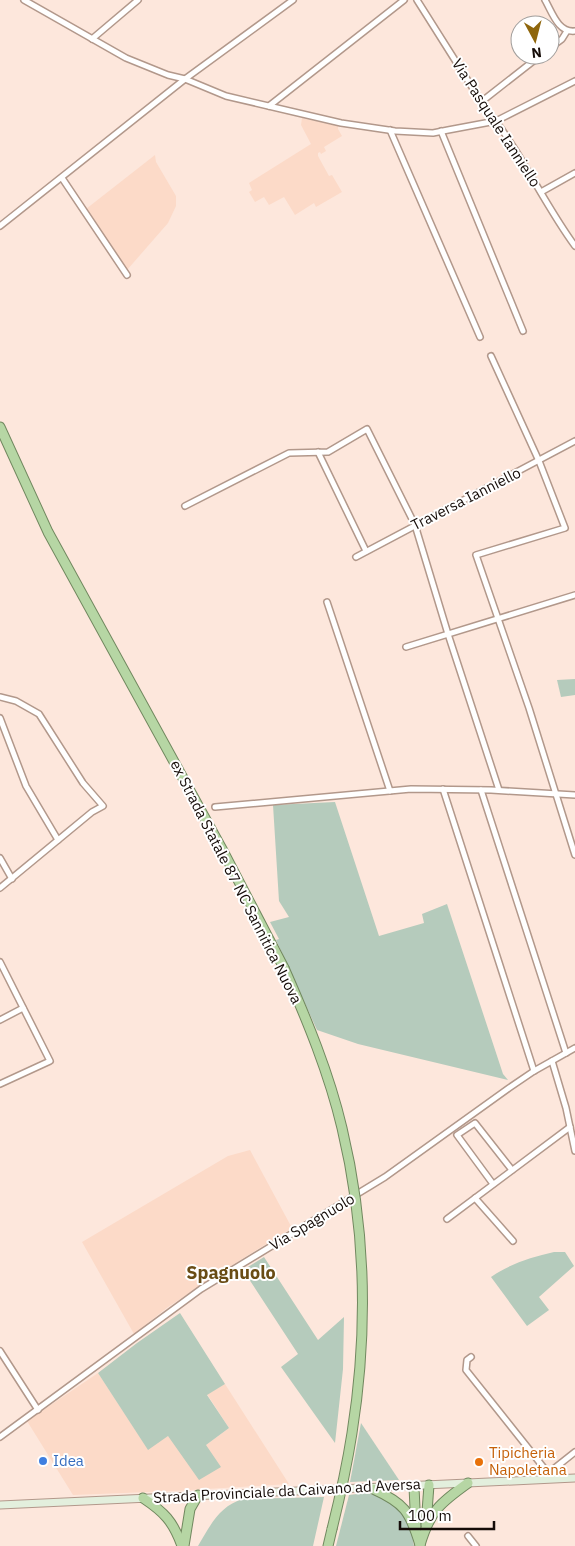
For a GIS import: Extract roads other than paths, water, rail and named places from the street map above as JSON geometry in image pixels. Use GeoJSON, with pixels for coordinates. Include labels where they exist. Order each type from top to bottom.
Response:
{"type":"FeatureCollection","features":[{"type":"Feature","properties":{"kind":"highway","name":"ex Strada Statale 87 NC Sannitica Nuova"},"geometry":{"type":"LineString","coordinates":[[0,427],[48,532],[223,851],[284,968],[326,1073],[342,1128],[352,1181],[362,1266],[362,1344],[357,1398],[346,1467],[328,1546]]}},
{"type":"Feature","properties":{"kind":"highway"},"geometry":{"type":"LineString","coordinates":[[426,1525],[441,1504],[468,1483]]}},
{"type":"Feature","properties":{"kind":"highway"},"geometry":{"type":"LineString","coordinates":[[420,1546],[426,1525],[429,1485]]}},
{"type":"Feature","properties":{"kind":"highway"},"geometry":{"type":"LineString","coordinates":[[414,1487],[416,1532]]}},
{"type":"Feature","properties":{"kind":"highway"},"geometry":{"type":"LineString","coordinates":[[373,1488],[400,1503],[406,1510],[420,1546]]}},
{"type":"Feature","properties":{"kind":"highway"},"geometry":{"type":"LineString","coordinates":[[183,1546],[190,1509],[198,1495]]}},
{"type":"Feature","properties":{"kind":"highway"},"geometry":{"type":"LineString","coordinates":[[143,1498],[167,1515],[177,1531],[183,1546]]}},
{"type":"Feature","properties":{"kind":"main road","name":"Strada Provinciale da Caivano ad Aversa"},"geometry":{"type":"LineString","coordinates":[[0,1505],[575,1478]]}},
{"type":"Feature","properties":{"kind":"street"},"geometry":{"type":"LineString","coordinates":[[24,0],[126,58],[168,75],[226,96],[341,123],[390,130],[433,133],[496,121],[575,81]]}},
{"type":"Feature","properties":{"kind":"street"},"geometry":{"type":"LineString","coordinates":[[92,39],[138,0]]}},
{"type":"Feature","properties":{"kind":"street"},"geometry":{"type":"LineString","coordinates":[[0,226],[185,80],[292,0]]}},
{"type":"Feature","properties":{"kind":"street"},"geometry":{"type":"LineString","coordinates":[[270,106],[404,0]]}},
{"type":"Feature","properties":{"kind":"street","name":"Via Pasquale Ianniello"},"geometry":{"type":"LineString","coordinates":[[417,0],[481,102],[496,121],[572,238],[575,246]]}},
{"type":"Feature","properties":{"kind":"street"},"geometry":{"type":"LineString","coordinates":[[545,0],[560,26],[567,31],[575,31]]}},
{"type":"Feature","properties":{"kind":"street"},"geometry":{"type":"LineString","coordinates":[[560,40],[567,31]]}},
{"type":"Feature","properties":{"kind":"street"},"geometry":{"type":"LineString","coordinates":[[481,102],[528,65]]}},
{"type":"Feature","properties":{"kind":"street"},"geometry":{"type":"LineString","coordinates":[[390,130],[480,337]]}},
{"type":"Feature","properties":{"kind":"street"},"geometry":{"type":"LineString","coordinates":[[441,131],[523,331]]}},
{"type":"Feature","properties":{"kind":"street"},"geometry":{"type":"LineString","coordinates":[[541,192],[575,173]]}},
{"type":"Feature","properties":{"kind":"street"},"geometry":{"type":"LineString","coordinates":[[62,178],[127,275]]}},
{"type":"Feature","properties":{"kind":"street"},"geometry":{"type":"LineString","coordinates":[[491,356],[539,461],[565,528],[476,555],[575,855]]}},
{"type":"Feature","properties":{"kind":"street"},"geometry":{"type":"LineString","coordinates":[[185,506],[289,454],[328,452],[367,429],[415,526],[499,790]]}},
{"type":"Feature","properties":{"kind":"street","name":"Traversa Ianniello"},"geometry":{"type":"LineString","coordinates":[[356,557],[575,441]]}},
{"type":"Feature","properties":{"kind":"street"},"geometry":{"type":"LineString","coordinates":[[318,452],[366,551]]}},
{"type":"Feature","properties":{"kind":"street"},"geometry":{"type":"LineString","coordinates":[[406,647],[575,595]]}},
{"type":"Feature","properties":{"kind":"street"},"geometry":{"type":"LineString","coordinates":[[327,602],[390,791]]}},
{"type":"Feature","properties":{"kind":"street"},"geometry":{"type":"LineString","coordinates":[[0,697],[16,702],[39,714],[82,783],[103,806],[92,812],[0,888]]}},
{"type":"Feature","properties":{"kind":"street"},"geometry":{"type":"LineString","coordinates":[[0,718],[26,786],[58,840]]}},
{"type":"Feature","properties":{"kind":"street"},"geometry":{"type":"LineString","coordinates":[[216,807],[411,789],[499,790],[575,795]]}},
{"type":"Feature","properties":{"kind":"street"},"geometry":{"type":"LineString","coordinates":[[443,789],[534,1071]]}},
{"type":"Feature","properties":{"kind":"street"},"geometry":{"type":"LineString","coordinates":[[480,790],[566,1053]]}},
{"type":"Feature","properties":{"kind":"street"},"geometry":{"type":"LineString","coordinates":[[0,858],[12,878]]}},
{"type":"Feature","properties":{"kind":"street"},"geometry":{"type":"LineString","coordinates":[[0,1084],[50,1061],[1,965]]}},
{"type":"Feature","properties":{"kind":"street"},"geometry":{"type":"LineString","coordinates":[[0,1020],[23,1008]]}},
{"type":"Feature","properties":{"kind":"street","name":"Via Spagnuolo"},"geometry":{"type":"LineString","coordinates":[[0,1438],[201,1290],[385,1177],[534,1071],[575,1048]]}},
{"type":"Feature","properties":{"kind":"street"},"geometry":{"type":"LineString","coordinates":[[552,1061],[575,1151]]}},
{"type":"Feature","properties":{"kind":"street"},"geometry":{"type":"LineString","coordinates":[[493,1184],[457,1135],[475,1123],[512,1170]]}},
{"type":"Feature","properties":{"kind":"street"},"geometry":{"type":"LineString","coordinates":[[447,1219],[570,1127]]}},
{"type":"Feature","properties":{"kind":"street"},"geometry":{"type":"LineString","coordinates":[[476,1198],[513,1241]]}},
{"type":"Feature","properties":{"kind":"street"},"geometry":{"type":"LineString","coordinates":[[0,1351],[38,1410]]}},
{"type":"Feature","properties":{"kind":"street"},"geometry":{"type":"LineString","coordinates":[[471,1357],[467,1360],[466,1370],[548,1473]]}},
{"type":"Feature","properties":{"kind":"street"},"geometry":{"type":"LineString","coordinates":[[540,1480],[575,1452]]}},
{"type":"Feature","properties":{"kind":"street"},"geometry":{"type":"LineString","coordinates":[[468,1536],[476,1546]]}},
{"type":"Feature","properties":{"kind":"place","name":"Idea"},"geometry":{"type":"Point","coordinates":[43,1461]}},
{"type":"Feature","properties":{"kind":"place","name":"Tipicheria Napoletana"},"geometry":{"type":"Point","coordinates":[479,1462]}},
{"type":"Feature","properties":{"kind":"district","name":"Spagnuolo"},"geometry":{"type":"Point","coordinates":[231,1273]}}]}
